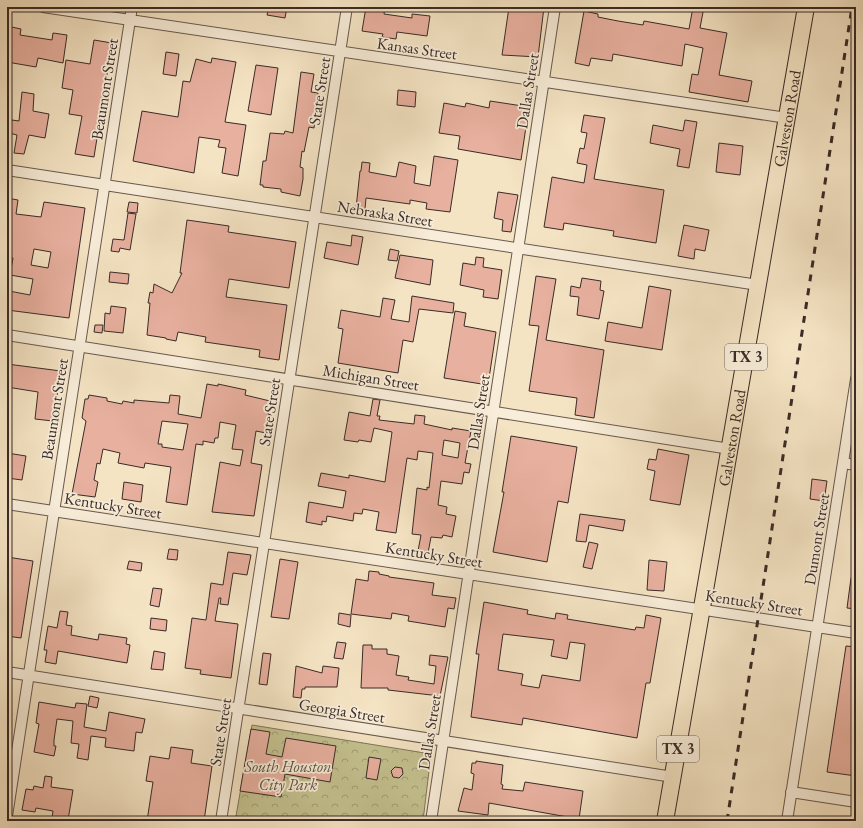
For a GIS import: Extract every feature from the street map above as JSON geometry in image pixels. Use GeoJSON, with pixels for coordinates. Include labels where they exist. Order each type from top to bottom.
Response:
{"type":"FeatureCollection","features":[{"type":"Feature","properties":{"kind":"main road","name":"Galveston Road"},"geometry":{"type":"LineString","coordinates":[[665,821],[806,7]]}},
{"type":"Feature","properties":{"kind":"street","name":"Kansas Street"},"geometry":{"type":"LineString","coordinates":[[43,7],[787,118]]}},
{"type":"Feature","properties":{"kind":"street","name":"Beaumont Street"},"geometry":{"type":"LineString","coordinates":[[7,816],[132,7]]}},
{"type":"Feature","properties":{"kind":"street","name":"State Street"},"geometry":{"type":"LineString","coordinates":[[221,821],[347,7]]}},
{"type":"Feature","properties":{"kind":"street","name":"Dallas Street"},"geometry":{"type":"LineString","coordinates":[[431,821],[555,7]]}},
{"type":"Feature","properties":{"kind":"street","name":"Nebraska Street"},"geometry":{"type":"LineString","coordinates":[[7,170],[758,285]]}},
{"type":"Feature","properties":{"kind":"street","name":"Michigan Street"},"geometry":{"type":"LineString","coordinates":[[7,335],[730,448]]}},
{"type":"Feature","properties":{"kind":"street","name":"Dumont Street"},"geometry":{"type":"LineString","coordinates":[[787,821],[856,379]]}},
{"type":"Feature","properties":{"kind":"street"},"geometry":{"type":"LineString","coordinates":[[843,463],[856,465]]}},
{"type":"Feature","properties":{"kind":"street","name":"Kentucky Street"},"geometry":{"type":"LineString","coordinates":[[7,504],[856,633]]}},
{"type":"Feature","properties":{"kind":"street","name":"Georgia Street"},"geometry":{"type":"LineString","coordinates":[[7,672],[673,777]]}},
{"type":"Feature","properties":{"kind":"street"},"geometry":{"type":"LineString","coordinates":[[792,792],[856,802]]}},
{"type":"Feature","properties":{"kind":"green space","name":"South Houston City Park"},"geometry":{"type":"Polygon","coordinates":[[[252,725],[431,754],[423,821],[299,821],[294,819],[269,821],[236,816],[252,725]]]}},
{"type":"Feature","properties":{"kind":"building"},"geometry":{"type":"Polygon","coordinates":[[[269,7],[287,7],[285,18],[267,15],[269,7]]]}},
{"type":"Feature","properties":{"kind":"building"},"geometry":{"type":"Polygon","coordinates":[[[366,7],[385,7],[384,14],[412,18],[412,14],[430,16],[427,36],[397,32],[396,39],[382,37],[383,34],[362,31],[366,7]]]}},
{"type":"Feature","properties":{"kind":"building"},"geometry":{"type":"Polygon","coordinates":[[[509,7],[544,7],[538,57],[502,55],[509,7]]]}},
{"type":"Feature","properties":{"kind":"building"},"geometry":{"type":"Polygon","coordinates":[[[693,7],[704,7],[700,28],[727,33],[719,75],[752,81],[748,102],[689,92],[692,74],[698,75],[703,48],[685,44],[682,66],[613,54],[612,61],[591,58],[589,66],[575,63],[584,11],[598,14],[598,17],[618,21],[643,25],[644,21],[689,29],[693,7]]]}},
{"type":"Feature","properties":{"kind":"building"},"geometry":{"type":"Polygon","coordinates":[[[7,26],[21,29],[20,35],[52,40],[53,33],[67,35],[63,63],[38,58],[36,67],[7,62],[7,26]]]}},
{"type":"Feature","properties":{"kind":"building"},"geometry":{"type":"Polygon","coordinates":[[[94,40],[112,43],[94,157],[75,154],[82,116],[69,114],[73,90],[62,88],[66,60],[90,64],[94,40]]]}},
{"type":"Feature","properties":{"kind":"building"},"geometry":{"type":"Polygon","coordinates":[[[166,52],[179,54],[176,76],[163,74],[166,52]]]}},
{"type":"Feature","properties":{"kind":"building"},"geometry":{"type":"Polygon","coordinates":[[[212,58],[236,62],[225,122],[246,125],[238,176],[222,173],[226,148],[218,147],[220,140],[199,137],[194,173],[133,161],[142,111],[178,117],[183,81],[190,82],[196,59],[211,63],[212,58]]]}},
{"type":"Feature","properties":{"kind":"building"},"geometry":{"type":"Polygon","coordinates":[[[256,65],[278,68],[271,115],[248,111],[256,65]]]}},
{"type":"Feature","properties":{"kind":"building"},"geometry":{"type":"Polygon","coordinates":[[[301,72],[314,74],[311,92],[318,93],[314,128],[309,127],[304,152],[302,151],[300,167],[303,168],[303,179],[300,196],[281,192],[281,189],[263,187],[263,185],[260,185],[263,161],[266,161],[270,133],[284,134],[285,131],[293,133],[301,72]]]}},
{"type":"Feature","properties":{"kind":"building"},"geometry":{"type":"Polygon","coordinates":[[[398,90],[416,92],[415,107],[397,105],[398,90]]]}},
{"type":"Feature","properties":{"kind":"building"},"geometry":{"type":"Polygon","coordinates":[[[22,92],[34,94],[33,111],[49,114],[45,138],[29,135],[24,154],[14,153],[17,135],[9,133],[12,120],[19,121],[22,92]]]}},
{"type":"Feature","properties":{"kind":"building"},"geometry":{"type":"Polygon","coordinates":[[[490,101],[529,107],[521,160],[458,149],[460,136],[439,133],[444,103],[465,107],[466,103],[489,108],[490,101]]]}},
{"type":"Feature","properties":{"kind":"building"},"geometry":{"type":"Polygon","coordinates":[[[584,115],[605,118],[594,179],[664,190],[656,243],[613,236],[614,231],[564,223],[563,230],[544,227],[552,177],[584,183],[587,165],[577,163],[580,148],[584,149],[587,133],[581,132],[584,115]]]}},
{"type":"Feature","properties":{"kind":"building"},"geometry":{"type":"Polygon","coordinates":[[[685,120],[697,122],[689,168],[677,166],[680,149],[650,143],[653,125],[683,131],[685,120]]]}},
{"type":"Feature","properties":{"kind":"building"},"geometry":{"type":"Polygon","coordinates":[[[719,143],[743,146],[740,175],[716,172],[719,143]]]}},
{"type":"Feature","properties":{"kind":"building"},"geometry":{"type":"Polygon","coordinates":[[[434,156],[458,160],[450,212],[426,209],[427,203],[410,200],[410,204],[366,198],[365,209],[356,208],[362,162],[370,163],[369,172],[396,177],[399,162],[416,166],[414,183],[430,186],[434,156]]]}},
{"type":"Feature","properties":{"kind":"building"},"geometry":{"type":"Polygon","coordinates":[[[498,192],[518,195],[511,232],[502,231],[503,220],[494,218],[498,192]]]}},
{"type":"Feature","properties":{"kind":"building"},"geometry":{"type":"Polygon","coordinates":[[[7,198],[18,200],[16,214],[41,217],[44,202],[85,208],[69,318],[7,310],[9,291],[30,295],[33,279],[10,275],[13,258],[7,257],[7,198]],[[34,249],[31,265],[48,268],[51,252],[34,249]]]}},
{"type":"Feature","properties":{"kind":"building"},"geometry":{"type":"Polygon","coordinates":[[[129,202],[138,203],[137,213],[127,212],[129,202]]]}},
{"type":"Feature","properties":{"kind":"building"},"geometry":{"type":"Polygon","coordinates":[[[128,213],[136,214],[130,250],[120,248],[119,252],[111,251],[113,239],[124,240],[128,213]]]}},
{"type":"Feature","properties":{"kind":"building"},"geometry":{"type":"Polygon","coordinates":[[[187,220],[229,226],[228,232],[296,242],[289,288],[229,279],[226,297],[287,305],[279,360],[259,357],[260,350],[205,342],[206,337],[178,332],[176,341],[147,335],[150,303],[148,303],[150,292],[153,293],[154,284],[172,293],[182,273],[180,273],[187,220]]]}},
{"type":"Feature","properties":{"kind":"building"},"geometry":{"type":"Polygon","coordinates":[[[684,225],[709,230],[705,251],[695,249],[694,259],[678,256],[684,225]]]}},
{"type":"Feature","properties":{"kind":"building"},"geometry":{"type":"Polygon","coordinates":[[[352,235],[363,237],[358,265],[324,258],[327,242],[351,246],[352,235]]]}},
{"type":"Feature","properties":{"kind":"building"},"geometry":{"type":"Polygon","coordinates":[[[390,249],[399,251],[397,261],[388,260],[390,249]]]}},
{"type":"Feature","properties":{"kind":"building"},"geometry":{"type":"Polygon","coordinates":[[[400,255],[433,260],[430,285],[395,278],[400,255]]]}},
{"type":"Feature","properties":{"kind":"building"},"geometry":{"type":"Polygon","coordinates":[[[476,257],[484,258],[483,267],[502,270],[498,299],[483,297],[484,290],[460,285],[463,263],[475,265],[476,257]]]}},
{"type":"Feature","properties":{"kind":"building"},"geometry":{"type":"Polygon","coordinates":[[[110,272],[129,274],[128,284],[109,282],[110,272]]]}},
{"type":"Feature","properties":{"kind":"building"},"geometry":{"type":"Polygon","coordinates":[[[536,276],[556,279],[546,340],[604,350],[594,418],[575,415],[577,398],[529,391],[539,326],[529,325],[536,276]]]}},
{"type":"Feature","properties":{"kind":"building"},"geometry":{"type":"Polygon","coordinates":[[[582,278],[601,281],[600,290],[604,291],[599,319],[577,315],[579,297],[570,296],[571,286],[580,288],[582,278]]]}},
{"type":"Feature","properties":{"kind":"building"},"geometry":{"type":"Polygon","coordinates":[[[649,286],[671,290],[662,350],[605,341],[608,322],[642,328],[649,286]]]}},
{"type":"Feature","properties":{"kind":"building"},"geometry":{"type":"Polygon","coordinates":[[[412,296],[454,303],[453,313],[419,309],[413,342],[403,340],[398,373],[338,363],[343,329],[338,328],[341,310],[380,317],[383,298],[395,300],[391,319],[409,322],[412,296]]]}},
{"type":"Feature","properties":{"kind":"building"},"geometry":{"type":"Polygon","coordinates":[[[111,306],[126,308],[123,333],[104,331],[105,313],[110,314],[111,306]]]}},
{"type":"Feature","properties":{"kind":"building"},"geometry":{"type":"Polygon","coordinates":[[[455,311],[466,313],[464,326],[496,332],[488,385],[444,378],[455,311]]]}},
{"type":"Feature","properties":{"kind":"building"},"geometry":{"type":"Polygon","coordinates":[[[95,325],[103,325],[102,333],[94,332],[95,325]]]}},
{"type":"Feature","properties":{"kind":"building"},"geometry":{"type":"Polygon","coordinates":[[[7,364],[61,371],[53,421],[35,419],[38,392],[7,387],[7,364]]]}},
{"type":"Feature","properties":{"kind":"building"},"geometry":{"type":"Polygon","coordinates":[[[207,384],[218,386],[218,384],[246,390],[245,395],[270,401],[268,414],[271,415],[270,423],[267,423],[266,433],[256,431],[251,463],[262,465],[254,516],[212,512],[220,462],[240,466],[243,450],[232,449],[236,425],[220,422],[218,438],[215,438],[214,443],[203,441],[203,445],[196,444],[187,505],[166,502],[171,467],[145,463],[144,468],[118,463],[120,453],[103,449],[100,464],[97,463],[94,480],[98,482],[95,497],[72,494],[86,421],[82,418],[85,399],[88,399],[89,395],[107,398],[107,401],[122,404],[123,401],[134,403],[134,400],[169,403],[170,395],[180,396],[178,414],[201,418],[207,384]],[[162,421],[158,444],[162,444],[162,447],[183,450],[188,424],[162,421]]]}},
{"type":"Feature","properties":{"kind":"building"},"geometry":{"type":"Polygon","coordinates":[[[373,399],[380,400],[377,416],[380,416],[379,420],[414,424],[415,415],[425,416],[424,424],[452,430],[452,428],[471,431],[465,463],[471,464],[469,473],[464,472],[462,484],[441,481],[438,505],[447,507],[446,514],[456,516],[452,537],[443,535],[442,538],[431,537],[428,553],[418,551],[421,535],[412,534],[417,488],[427,490],[427,487],[429,488],[433,453],[418,451],[417,460],[407,458],[396,533],[376,530],[379,512],[363,509],[362,514],[354,513],[353,521],[327,516],[326,522],[322,521],[322,525],[306,522],[309,502],[343,508],[346,491],[318,486],[321,473],[349,478],[349,475],[385,482],[392,432],[374,428],[371,442],[344,440],[349,412],[370,416],[373,399]],[[444,440],[442,455],[458,458],[460,443],[444,440]]]}},
{"type":"Feature","properties":{"kind":"building"},"geometry":{"type":"Polygon","coordinates":[[[511,436],[577,447],[568,503],[558,501],[547,562],[493,552],[504,492],[502,492],[511,436]]]}},
{"type":"Feature","properties":{"kind":"building"},"geometry":{"type":"Polygon","coordinates":[[[658,449],[689,455],[680,505],[650,500],[655,471],[647,469],[649,459],[656,460],[658,449]]]}},
{"type":"Feature","properties":{"kind":"building"},"geometry":{"type":"Polygon","coordinates":[[[7,453],[26,456],[22,480],[7,478],[7,453]]]}},
{"type":"Feature","properties":{"kind":"building"},"geometry":{"type":"Polygon","coordinates":[[[812,479],[827,481],[824,501],[810,499],[812,479]]]}},
{"type":"Feature","properties":{"kind":"building"},"geometry":{"type":"Polygon","coordinates":[[[124,482],[143,485],[141,502],[122,499],[124,482]]]}},
{"type":"Feature","properties":{"kind":"building"},"geometry":{"type":"Polygon","coordinates":[[[580,514],[625,520],[623,531],[589,525],[586,542],[576,541],[580,514]]]}},
{"type":"Feature","properties":{"kind":"building"},"geometry":{"type":"Polygon","coordinates":[[[589,542],[598,544],[592,569],[583,567],[589,542]]]}},
{"type":"Feature","properties":{"kind":"building"},"geometry":{"type":"Polygon","coordinates":[[[169,549],[178,550],[177,560],[167,559],[169,549]]]}},
{"type":"Feature","properties":{"kind":"building"},"geometry":{"type":"Polygon","coordinates":[[[228,552],[251,555],[247,575],[233,573],[228,605],[220,604],[221,598],[219,598],[215,621],[238,624],[231,678],[200,674],[201,670],[185,668],[192,618],[206,620],[211,583],[223,585],[228,552]]]}},
{"type":"Feature","properties":{"kind":"building"},"geometry":{"type":"Polygon","coordinates":[[[7,557],[33,561],[21,638],[7,636],[7,610],[9,595],[7,595],[7,557]]]}},
{"type":"Feature","properties":{"kind":"building"},"geometry":{"type":"Polygon","coordinates":[[[280,559],[298,562],[289,619],[271,617],[280,559]]]}},
{"type":"Feature","properties":{"kind":"building"},"geometry":{"type":"Polygon","coordinates":[[[649,560],[667,562],[664,591],[647,590],[649,560]]]}},
{"type":"Feature","properties":{"kind":"building"},"geometry":{"type":"Polygon","coordinates":[[[129,561],[142,563],[141,571],[127,569],[129,561]]]}},
{"type":"Feature","properties":{"kind":"building"},"geometry":{"type":"Polygon","coordinates":[[[369,571],[379,572],[379,574],[389,577],[434,583],[432,595],[456,598],[454,609],[448,608],[445,627],[408,621],[409,616],[392,613],[391,619],[351,614],[356,579],[368,581],[369,571]]]}},
{"type":"Feature","properties":{"kind":"building"},"geometry":{"type":"Polygon","coordinates":[[[851,578],[856,579],[856,609],[847,608],[851,578]]]}},
{"type":"Feature","properties":{"kind":"building"},"geometry":{"type":"Polygon","coordinates":[[[153,588],[162,589],[159,607],[150,605],[153,588]]]}},
{"type":"Feature","properties":{"kind":"building"},"geometry":{"type":"Polygon","coordinates":[[[484,602],[528,610],[527,614],[555,619],[556,613],[568,615],[567,619],[635,630],[636,627],[644,628],[646,615],[661,618],[650,683],[646,683],[637,738],[523,718],[522,725],[471,717],[479,654],[476,654],[484,602]],[[503,634],[498,670],[523,674],[521,685],[539,688],[542,675],[580,681],[585,644],[570,642],[567,659],[551,656],[554,640],[503,634]]]}},
{"type":"Feature","properties":{"kind":"building"},"geometry":{"type":"Polygon","coordinates":[[[60,611],[68,612],[66,625],[72,626],[71,635],[98,640],[99,634],[127,638],[126,644],[130,645],[127,663],[58,651],[56,664],[45,662],[47,650],[44,650],[48,626],[57,628],[60,611]]]}},
{"type":"Feature","properties":{"kind":"building"},"geometry":{"type":"Polygon","coordinates":[[[339,613],[351,615],[350,627],[338,624],[339,613]]]}},
{"type":"Feature","properties":{"kind":"building"},"geometry":{"type":"Polygon","coordinates":[[[151,618],[167,620],[166,631],[150,629],[151,618]]]}},
{"type":"Feature","properties":{"kind":"building"},"geometry":{"type":"Polygon","coordinates":[[[337,642],[346,643],[343,659],[334,658],[337,642]]]}},
{"type":"Feature","properties":{"kind":"building"},"geometry":{"type":"Polygon","coordinates":[[[363,645],[372,645],[372,649],[387,649],[387,654],[399,656],[396,675],[409,677],[408,680],[434,684],[436,666],[429,665],[430,655],[448,657],[440,696],[388,690],[388,688],[361,688],[363,645]]]}},
{"type":"Feature","properties":{"kind":"building"},"geometry":{"type":"Polygon","coordinates":[[[846,646],[856,647],[856,776],[827,772],[846,646]]]}},
{"type":"Feature","properties":{"kind":"building"},"geometry":{"type":"Polygon","coordinates":[[[154,651],[165,653],[163,670],[151,669],[154,651]]]}},
{"type":"Feature","properties":{"kind":"building"},"geometry":{"type":"Polygon","coordinates":[[[263,653],[271,654],[267,685],[259,684],[263,653]]]}},
{"type":"Feature","properties":{"kind":"building"},"geometry":{"type":"Polygon","coordinates":[[[296,666],[322,673],[323,666],[339,668],[337,687],[305,687],[305,689],[302,689],[301,698],[293,697],[296,666]]]}},
{"type":"Feature","properties":{"kind":"building"},"geometry":{"type":"Polygon","coordinates":[[[90,696],[99,698],[97,708],[88,706],[90,696]]]}},
{"type":"Feature","properties":{"kind":"building"},"geometry":{"type":"Polygon","coordinates":[[[39,702],[75,708],[76,703],[87,704],[84,727],[106,731],[109,712],[145,719],[142,733],[136,732],[134,751],[105,747],[106,738],[91,736],[88,760],[77,758],[79,744],[71,743],[73,721],[57,719],[54,740],[54,746],[56,746],[54,756],[34,752],[39,724],[36,723],[39,702]]]}},
{"type":"Feature","properties":{"kind":"building"},"geometry":{"type":"Polygon","coordinates":[[[251,729],[270,732],[266,754],[282,757],[286,738],[336,746],[330,782],[285,774],[281,797],[240,791],[251,729]]]}},
{"type":"Feature","properties":{"kind":"building"},"geometry":{"type":"Polygon","coordinates":[[[171,747],[193,750],[191,763],[212,766],[204,821],[147,821],[153,782],[146,781],[150,756],[169,759],[171,747]]]}},
{"type":"Feature","properties":{"kind":"building"},"geometry":{"type":"Polygon","coordinates":[[[369,757],[381,759],[377,780],[366,778],[369,757]]]}},
{"type":"Feature","properties":{"kind":"building"},"geometry":{"type":"Polygon","coordinates":[[[476,761],[503,765],[501,784],[503,785],[502,789],[523,791],[525,782],[583,791],[579,819],[489,803],[488,815],[458,811],[464,788],[472,790],[474,774],[471,773],[472,763],[476,763],[476,761]]]}},
{"type":"Feature","properties":{"kind":"building"},"geometry":{"type":"Polygon","coordinates":[[[395,767],[402,768],[403,774],[399,778],[393,777],[391,771],[395,767]]]}},
{"type":"Feature","properties":{"kind":"building"},"geometry":{"type":"Polygon","coordinates":[[[45,776],[52,777],[51,787],[73,790],[68,820],[52,818],[53,811],[36,808],[35,812],[22,810],[26,789],[33,790],[34,786],[43,788],[45,776]]]}},
{"type":"Feature","properties":{"kind":"railway"},"geometry":{"type":"LineString","coordinates":[[727,821],[852,7]]}}]}
